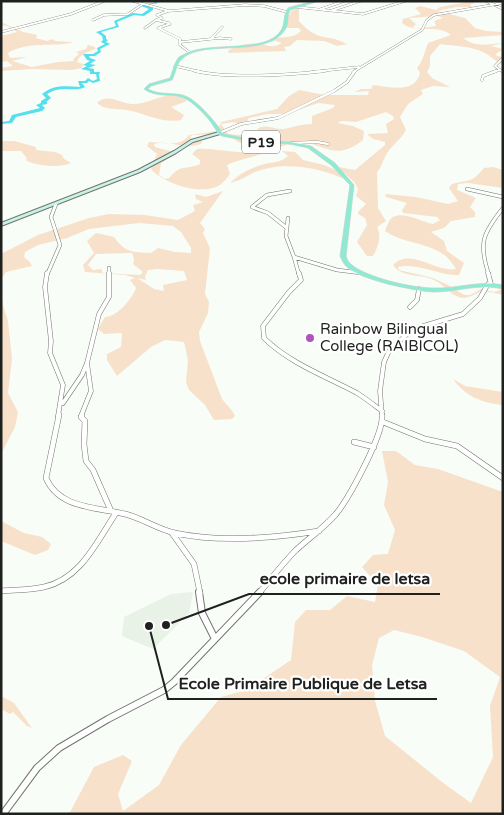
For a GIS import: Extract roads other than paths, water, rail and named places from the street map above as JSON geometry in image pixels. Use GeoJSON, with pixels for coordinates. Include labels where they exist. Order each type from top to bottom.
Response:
{"type":"FeatureCollection","features":[{"type":"Feature","properties":{"kind":"main road"},"geometry":{"type":"LineString","coordinates":[[219,133],[214,124],[190,99],[180,96],[158,95],[146,89],[149,85],[171,79],[175,66],[181,57],[190,52],[255,44],[271,40],[282,32],[288,20],[288,12],[296,7],[318,1]]}},
{"type":"Feature","properties":{"kind":"main road","name":"P19"},"geometry":{"type":"LineString","coordinates":[[219,133],[254,141],[290,143],[305,146],[316,151],[336,167],[351,183],[343,256],[348,266],[361,273],[419,289],[445,290],[489,284],[503,287]]}},
{"type":"Feature","properties":{"kind":"street"},"geometry":{"type":"LineString","coordinates":[[1,32],[72,14],[104,1]]}},
{"type":"Feature","properties":{"kind":"street"},"geometry":{"type":"LineString","coordinates":[[133,1],[169,10],[264,6],[288,12]]}},
{"type":"Feature","properties":{"kind":"street"},"geometry":{"type":"LineString","coordinates":[[319,10],[344,1]]}},
{"type":"Feature","properties":{"kind":"street"},"geometry":{"type":"LineString","coordinates":[[332,11],[360,1]]}},
{"type":"Feature","properties":{"kind":"street"},"geometry":{"type":"LineString","coordinates":[[386,1],[396,4]]}},
{"type":"Feature","properties":{"kind":"street"},"geometry":{"type":"LineString","coordinates":[[296,7],[362,14],[405,1]]}},
{"type":"Feature","properties":{"kind":"street"},"geometry":{"type":"LineString","coordinates":[[486,1],[502,10]]}},
{"type":"Feature","properties":{"kind":"street"},"geometry":{"type":"LineString","coordinates":[[93,20],[104,15],[128,14],[143,3]]}},
{"type":"Feature","properties":{"kind":"street"},"geometry":{"type":"LineString","coordinates":[[1,225],[138,171],[192,141],[219,133],[238,124],[281,117],[342,87],[348,81],[351,74],[422,30],[427,20],[434,15],[503,3]]}},
{"type":"Feature","properties":{"kind":"street"},"geometry":{"type":"LineString","coordinates":[[145,28],[162,18],[157,15],[169,10]]}},
{"type":"Feature","properties":{"kind":"street"},"geometry":{"type":"LineString","coordinates":[[156,20],[170,24],[158,28],[180,39],[181,42],[179,44],[190,52]]}},
{"type":"Feature","properties":{"kind":"street"},"geometry":{"type":"LineString","coordinates":[[210,40],[213,34],[222,27]]}},
{"type":"Feature","properties":{"kind":"street"},"geometry":{"type":"LineString","coordinates":[[181,42],[220,38],[231,39]]}},
{"type":"Feature","properties":{"kind":"street"},"geometry":{"type":"LineString","coordinates":[[502,77],[503,72],[499,70],[496,64],[503,58]]}},
{"type":"Feature","properties":{"kind":"street"},"geometry":{"type":"LineString","coordinates":[[175,66],[208,74],[237,75],[316,72],[363,66]]}},
{"type":"Feature","properties":{"kind":"street"},"geometry":{"type":"LineString","coordinates":[[482,80],[483,76],[499,70]]}},
{"type":"Feature","properties":{"kind":"street"},"geometry":{"type":"LineString","coordinates":[[290,143],[317,142],[328,144]]}},
{"type":"Feature","properties":{"kind":"street"},"geometry":{"type":"LineString","coordinates":[[467,189],[503,197]]}},
{"type":"Feature","properties":{"kind":"street"},"geometry":{"type":"LineString","coordinates":[[286,228],[268,213],[252,207],[267,194],[290,191]]}},
{"type":"Feature","properties":{"kind":"street"},"geometry":{"type":"LineString","coordinates":[[56,204],[51,217],[60,245],[48,270],[46,287],[51,341],[50,352],[63,385],[61,406],[48,464],[47,485],[58,495],[72,502],[140,519],[172,533],[258,539],[321,530]]}},
{"type":"Feature","properties":{"kind":"street"},"geometry":{"type":"LineString","coordinates":[[3,814],[37,768],[59,748],[108,719],[164,690],[260,592],[296,550],[321,530],[338,512],[374,447],[383,422],[380,391],[384,362],[389,351],[406,335],[417,328],[463,314],[480,298],[489,284],[490,276],[484,261],[481,245],[488,227],[503,208]]}},
{"type":"Feature","properties":{"kind":"street"},"geometry":{"type":"LineString","coordinates":[[288,218],[286,228],[288,241],[301,280],[289,292],[263,326],[264,338],[280,352],[321,376],[358,394],[382,411]]}},
{"type":"Feature","properties":{"kind":"street"},"geometry":{"type":"LineString","coordinates":[[294,257],[335,269],[361,273]]}},
{"type":"Feature","properties":{"kind":"street"},"geometry":{"type":"LineString","coordinates":[[61,406],[82,375],[87,363],[99,314],[109,297],[108,268]]}},
{"type":"Feature","properties":{"kind":"street"},"geometry":{"type":"LineString","coordinates":[[410,308],[417,300],[419,289]]}},
{"type":"Feature","properties":{"kind":"street"},"geometry":{"type":"LineString","coordinates":[[87,363],[91,391],[81,417],[85,421],[84,444],[86,461],[93,470],[113,512]]}},
{"type":"Feature","properties":{"kind":"street"},"geometry":{"type":"LineString","coordinates":[[383,422],[425,438],[457,446],[503,478]]}},
{"type":"Feature","properties":{"kind":"street"},"geometry":{"type":"LineString","coordinates":[[354,442],[374,447]]}},
{"type":"Feature","properties":{"kind":"street"},"geometry":{"type":"LineString","coordinates":[[1,591],[45,587],[72,575],[81,565],[113,512]]}},
{"type":"Feature","properties":{"kind":"street"},"geometry":{"type":"LineString","coordinates":[[172,533],[194,564],[197,573],[202,613],[215,639]]}},
{"type":"Feature","properties":{"kind":"waterway"},"geometry":{"type":"LineString","coordinates":[[148,4],[157,3],[153,1]]}},
{"type":"Feature","properties":{"kind":"waterway"},"geometry":{"type":"LineString","coordinates":[[1,123],[10,122],[14,116],[40,110],[43,108],[38,105],[46,103],[42,102],[49,98],[44,94],[54,88],[81,88],[83,87],[79,82],[86,82],[88,79],[93,82],[99,80],[97,75],[99,73],[91,73],[93,70],[83,69],[94,65],[85,65],[94,60],[88,59],[84,55],[94,55],[100,51],[98,49],[108,44],[103,42],[106,40],[98,32],[118,26],[115,22],[134,14],[143,15],[152,9],[147,8],[151,7],[143,6],[146,5]]}},
{"type":"Feature","properties":{"kind":"place","name":"Rainbow Bilingual College (RAIBICOL)"},"geometry":{"type":"Point","coordinates":[310,338]}},
{"type":"Feature","properties":{"kind":"place","name":"ecole primaire de letsa"},"geometry":{"type":"Point","coordinates":[166,625]}},
{"type":"Feature","properties":{"kind":"place","name":"Ecole Primaire Publique de Letsa"},"geometry":{"type":"Point","coordinates":[149,626]}}]}
